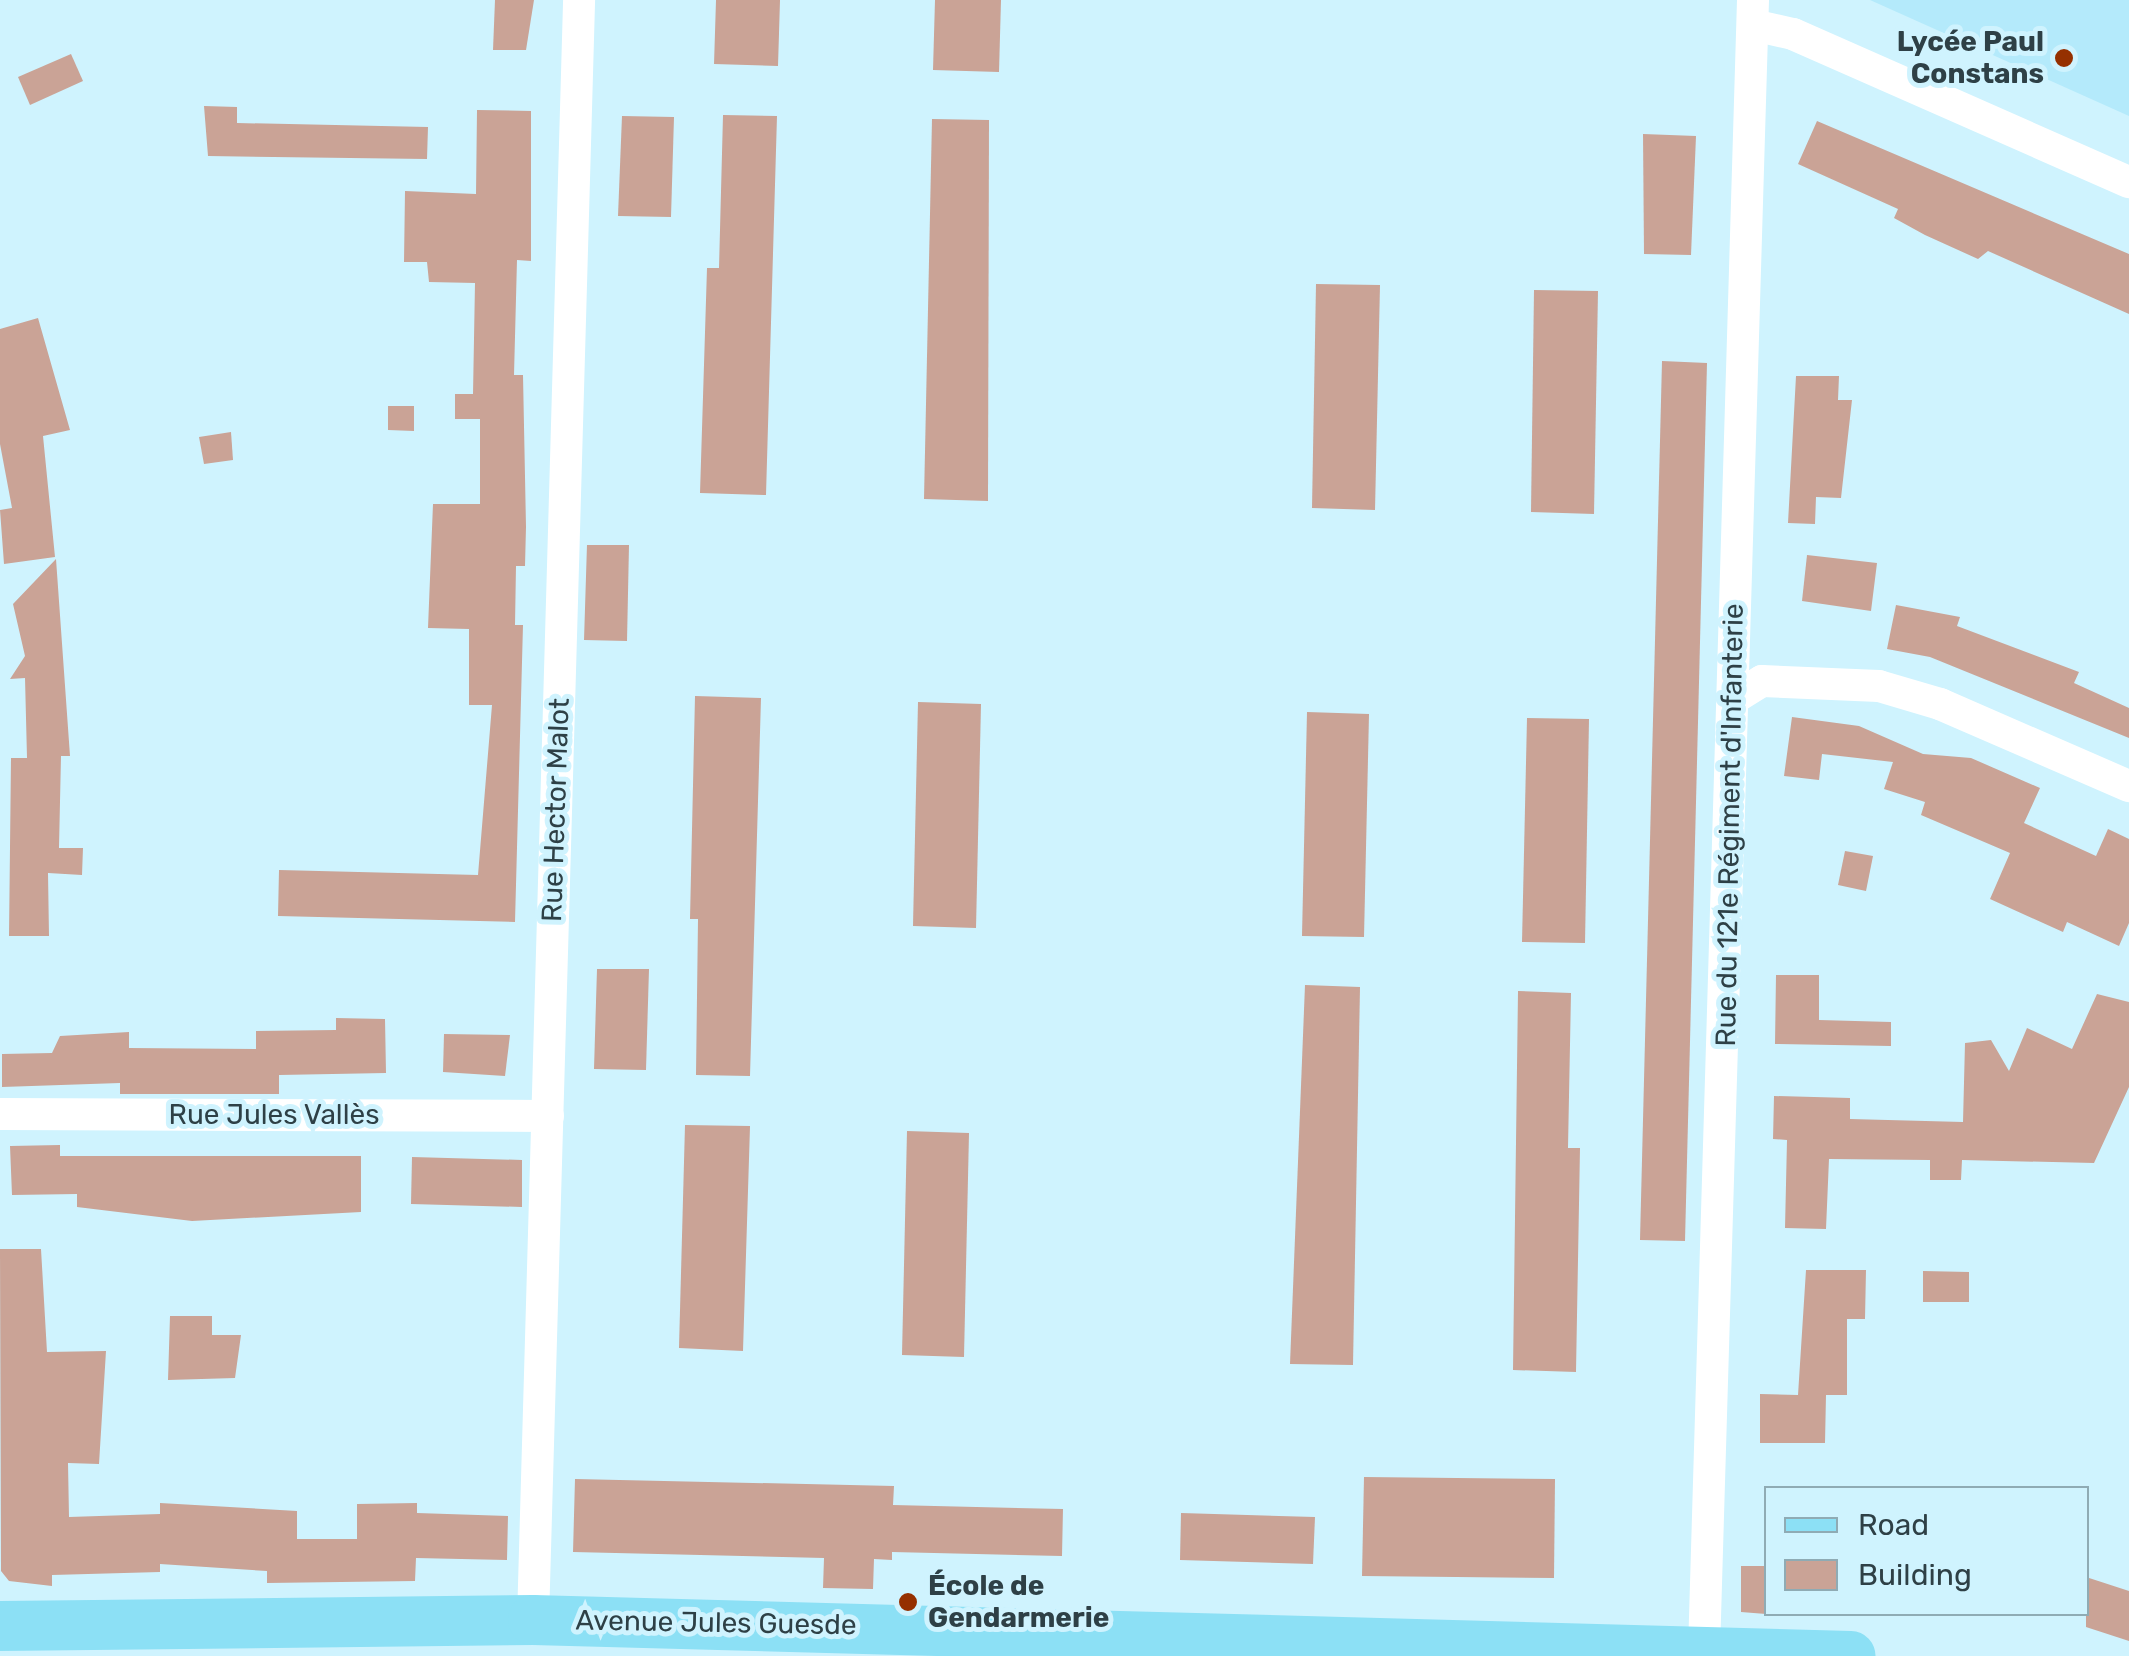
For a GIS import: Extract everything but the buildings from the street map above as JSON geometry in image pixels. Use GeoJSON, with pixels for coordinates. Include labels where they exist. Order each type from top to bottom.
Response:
{"type":"FeatureCollection","features":[{"type":"Feature","properties":{"kind":"main road","name":"Avenue Jules Guesde"},"geometry":{"type":"LineString","coordinates":[[0,1626],[533,1620],[692,1639],[1704,1650],[1851,1656]]}},
{"type":"Feature","properties":{"kind":"street","name":"Rue Hector Malot"},"geometry":{"type":"LineString","coordinates":[[533,1620],[579,0]]}},
{"type":"Feature","properties":{"kind":"street"},"geometry":{"type":"LineString","coordinates":[[1753,12],[1793,34],[2129,182]]}},
{"type":"Feature","properties":{"kind":"street","name":"Rue du 121e Régiment d'Infanterie"},"geometry":{"type":"LineString","coordinates":[[1704,1650],[1753,12]]}},
{"type":"Feature","properties":{"kind":"street"},"geometry":{"type":"LineString","coordinates":[[1733,699],[1762,680],[1879,686],[1940,704],[2129,786]]}},
{"type":"Feature","properties":{"kind":"street","name":"Rue Jules Vallès"},"geometry":{"type":"LineString","coordinates":[[0,1114],[548,1116]]}},
{"type":"Feature","properties":{"kind":"shaded area","name":"Lycée Paul Constans"},"geometry":{"type":"Polygon","coordinates":[[[1870,0],[2129,0],[2129,116],[1870,0]]]}},
{"type":"Feature","properties":{"kind":"place","name":"Lycée Paul Constans"},"geometry":{"type":"Point","coordinates":[2064,58]}},
{"type":"Feature","properties":{"kind":"place","name":"École de Gendarmerie"},"geometry":{"type":"Point","coordinates":[908,1602]}}]}
